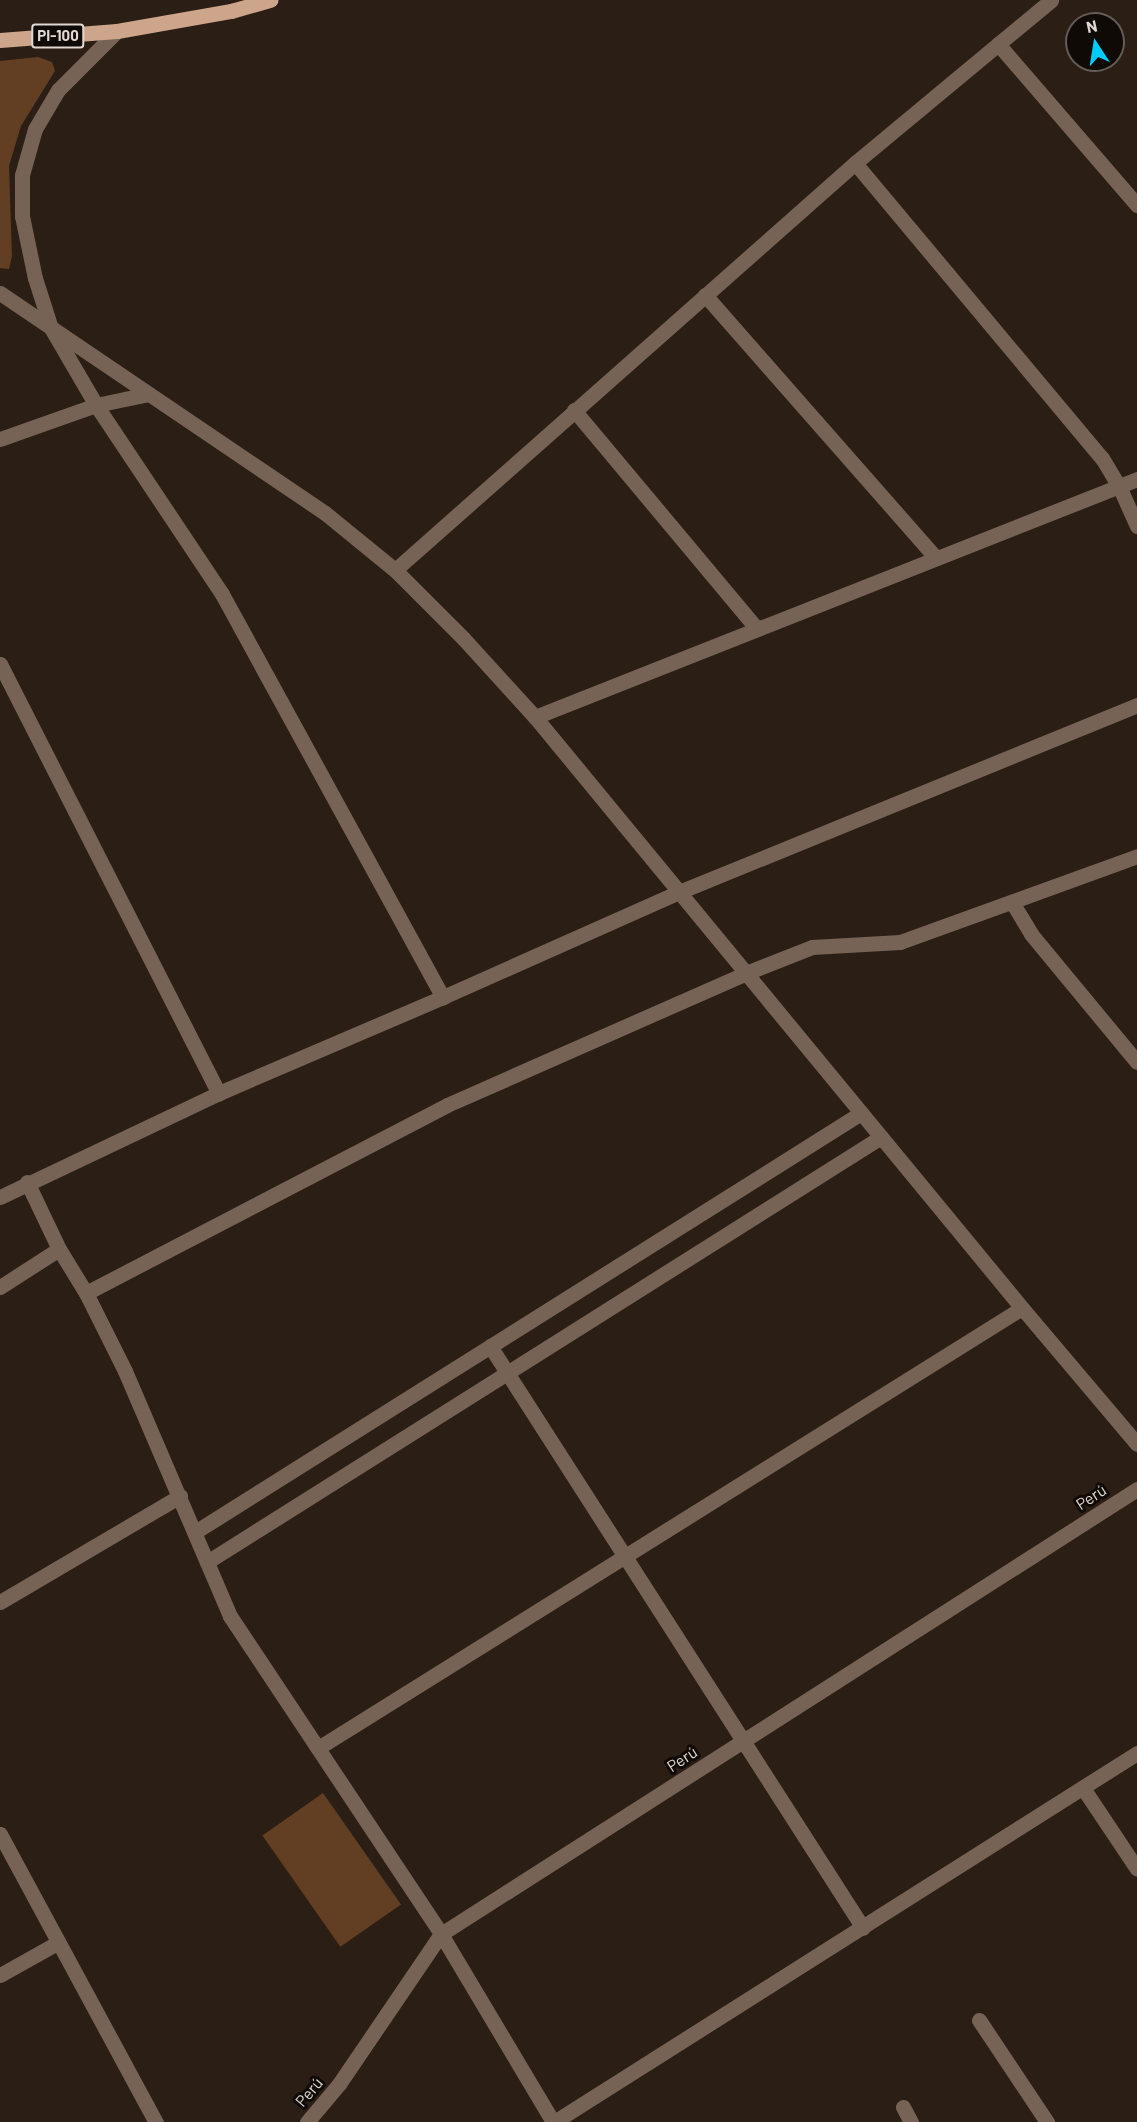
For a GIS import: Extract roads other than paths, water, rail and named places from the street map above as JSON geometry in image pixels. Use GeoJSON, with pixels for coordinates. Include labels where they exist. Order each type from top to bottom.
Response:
{"type":"FeatureCollection","features":[{"type":"Feature","properties":{"kind":"main road","name":"PI-100"},"geometry":{"type":"LineString","coordinates":[[0,40],[117,31],[231,11],[270,0]]}},
{"type":"Feature","properties":{"kind":"street"},"geometry":{"type":"LineString","coordinates":[[395,570],[855,163],[1051,0]]}},
{"type":"Feature","properties":{"kind":"street"},"geometry":{"type":"LineString","coordinates":[[117,31],[58,90],[35,129],[22,175],[22,216],[34,278],[51,328],[96,405],[222,594],[443,997]]}},
{"type":"Feature","properties":{"kind":"street"},"geometry":{"type":"LineString","coordinates":[[998,44],[1137,205]]}},
{"type":"Feature","properties":{"kind":"street"},"geometry":{"type":"LineString","coordinates":[[855,163],[1102,458],[1119,486],[1137,526]]}},
{"type":"Feature","properties":{"kind":"street"},"geometry":{"type":"LineString","coordinates":[[0,293],[325,513],[395,570],[463,638],[535,717],[1022,1308],[1137,1444]]}},
{"type":"Feature","properties":{"kind":"street"},"geometry":{"type":"LineString","coordinates":[[705,295],[936,558]]}},
{"type":"Feature","properties":{"kind":"street"},"geometry":{"type":"LineString","coordinates":[[0,439],[96,405],[148,394]]}},
{"type":"Feature","properties":{"kind":"street"},"geometry":{"type":"LineString","coordinates":[[574,411],[756,628]]}},
{"type":"Feature","properties":{"kind":"street"},"geometry":{"type":"LineString","coordinates":[[535,717],[1137,479]]}},
{"type":"Feature","properties":{"kind":"street"},"geometry":{"type":"LineString","coordinates":[[0,664],[219,1093]]}},
{"type":"Feature","properties":{"kind":"street"},"geometry":{"type":"LineString","coordinates":[[0,1197],[27,1182],[219,1093],[443,997],[679,891],[1137,705]]}},
{"type":"Feature","properties":{"kind":"street"},"geometry":{"type":"LineString","coordinates":[[86,1293],[447,1105],[747,973],[812,947],[900,942],[1137,856]]}},
{"type":"Feature","properties":{"kind":"street"},"geometry":{"type":"LineString","coordinates":[[1012,902],[1031,934],[1137,1062]]}},
{"type":"Feature","properties":{"kind":"street"},"geometry":{"type":"LineString","coordinates":[[195,1532],[861,1113]]}},
{"type":"Feature","properties":{"kind":"street"},"geometry":{"type":"LineString","coordinates":[[207,1562],[881,1137]]}},
{"type":"Feature","properties":{"kind":"street"},"geometry":{"type":"LineString","coordinates":[[27,1182],[59,1249],[86,1293],[125,1371],[230,1616],[441,1934],[553,2122],[1137,1753]]}},
{"type":"Feature","properties":{"kind":"street"},"geometry":{"type":"LineString","coordinates":[[0,1287],[59,1249]]}},
{"type":"Feature","properties":{"kind":"street"},"geometry":{"type":"LineString","coordinates":[[318,1748],[1022,1308]]}},
{"type":"Feature","properties":{"kind":"street"},"geometry":{"type":"LineString","coordinates":[[490,1346],[863,1928]]}},
{"type":"Feature","properties":{"kind":"street","name":"Perú"},"geometry":{"type":"LineString","coordinates":[[307,2122],[339,2084],[441,1934],[1137,1489]]}},
{"type":"Feature","properties":{"kind":"street"},"geometry":{"type":"LineString","coordinates":[[0,1602],[180,1496]]}},
{"type":"Feature","properties":{"kind":"street"},"geometry":{"type":"LineString","coordinates":[[1083,1788],[1137,1869]]}},
{"type":"Feature","properties":{"kind":"street"},"geometry":{"type":"LineString","coordinates":[[0,1834],[156,2122]]}},
{"type":"Feature","properties":{"kind":"street"},"geometry":{"type":"LineString","coordinates":[[0,1975],[57,1943]]}},
{"type":"Feature","properties":{"kind":"street"},"geometry":{"type":"LineString","coordinates":[[979,2020],[1047,2122]]}},
{"type":"Feature","properties":{"kind":"street"},"geometry":{"type":"LineString","coordinates":[[903,2107],[911,2122]]}}]}
